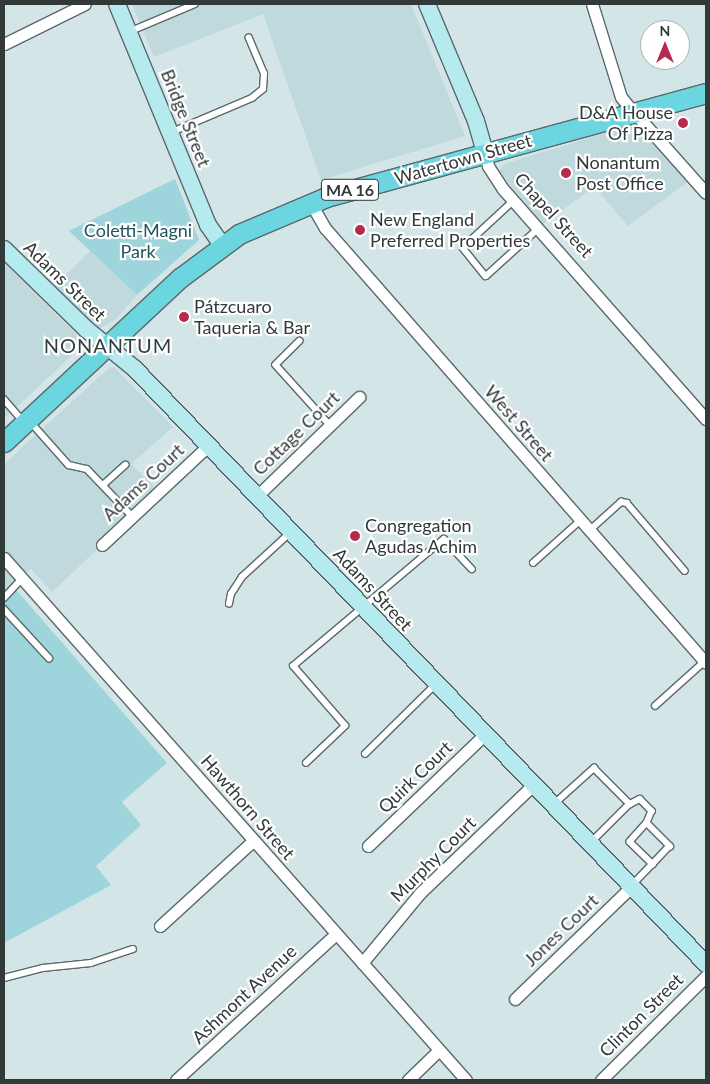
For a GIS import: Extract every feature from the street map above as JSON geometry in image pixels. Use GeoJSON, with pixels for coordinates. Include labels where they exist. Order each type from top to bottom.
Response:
{"type":"FeatureCollection","features":[{"type":"Feature","properties":{"kind":"main road","name":"Watertown Street"},"geometry":{"type":"LineString","coordinates":[[4,442],[105,345],[222,245],[260,224],[310,202],[485,152],[706,93]]}},
{"type":"Feature","properties":{"kind":"street"},"geometry":{"type":"LineString","coordinates":[[4,44],[85,4]]}},
{"type":"Feature","properties":{"kind":"street","name":"Bridge Street"},"geometry":{"type":"LineString","coordinates":[[118,4],[208,226],[222,245]]}},
{"type":"Feature","properties":{"kind":"street","name":"Chapel Street"},"geometry":{"type":"LineString","coordinates":[[427,4],[476,121],[494,176],[706,419]]}},
{"type":"Feature","properties":{"kind":"street"},"geometry":{"type":"LineString","coordinates":[[592,4],[621,97],[706,193]]}},
{"type":"Feature","properties":{"kind":"street","name":"West Street"},"geometry":{"type":"LineString","coordinates":[[310,202],[325,228],[706,662]]}},
{"type":"Feature","properties":{"kind":"street","name":"Adams Street"},"geometry":{"type":"LineString","coordinates":[[4,250],[105,345],[135,369],[258,495],[361,607],[704,958]]}},
{"type":"Feature","properties":{"kind":"street","name":"Cottage Court"},"geometry":{"type":"LineString","coordinates":[[258,495],[359,397]]}},
{"type":"Feature","properties":{"kind":"street","name":"Adams Court"},"geometry":{"type":"LineString","coordinates":[[102,545],[209,445]]}},
{"type":"Feature","properties":{"kind":"street","name":"Hawthorn Street"},"geometry":{"type":"LineString","coordinates":[[4,558],[466,1080]]}},
{"type":"Feature","properties":{"kind":"street","name":"Quirk Court"},"geometry":{"type":"LineString","coordinates":[[368,846],[485,734]]}},
{"type":"Feature","properties":{"kind":"street","name":"Murphy Court"},"geometry":{"type":"LineString","coordinates":[[362,963],[420,893],[534,784]]}},
{"type":"Feature","properties":{"kind":"street"},"geometry":{"type":"LineString","coordinates":[[160,926],[254,840]]}},
{"type":"Feature","properties":{"kind":"street","name":"Jones Court"},"geometry":{"type":"LineString","coordinates":[[516,999],[632,886]]}},
{"type":"Feature","properties":{"kind":"street","name":"Ashmont Avenue"},"geometry":{"type":"LineString","coordinates":[[176,1080],[336,934]]}},
{"type":"Feature","properties":{"kind":"street","name":"Clinton Street"},"geometry":{"type":"LineString","coordinates":[[601,1080],[706,976]]}},
{"type":"Feature","properties":{"kind":"street"},"geometry":{"type":"LineString","coordinates":[[408,1080],[439,1050]]}},
{"type":"Feature","properties":{"kind":"lane"},"geometry":{"type":"LineString","coordinates":[[129,32],[194,4]]}},
{"type":"Feature","properties":{"kind":"lane"},"geometry":{"type":"LineString","coordinates":[[170,132],[252,98],[263,89],[264,74],[249,38]]}},
{"type":"Feature","properties":{"kind":"lane"},"geometry":{"type":"LineString","coordinates":[[514,201],[463,248],[486,276],[539,228]]}},
{"type":"Feature","properties":{"kind":"lane"},"geometry":{"type":"LineString","coordinates":[[300,341],[276,365],[330,425]]}},
{"type":"Feature","properties":{"kind":"lane"},"geometry":{"type":"LineString","coordinates":[[4,398],[69,465],[87,469],[132,516]]}},
{"type":"Feature","properties":{"kind":"lane"},"geometry":{"type":"LineString","coordinates":[[103,485],[125,465]]}},
{"type":"Feature","properties":{"kind":"lane"},"geometry":{"type":"LineString","coordinates":[[590,530],[621,502],[628,503],[684,571]]}},
{"type":"Feature","properties":{"kind":"lane"},"geometry":{"type":"LineString","coordinates":[[533,563],[581,520]]}},
{"type":"Feature","properties":{"kind":"lane"},"geometry":{"type":"LineString","coordinates":[[229,604],[231,594],[242,577],[292,531]]}},
{"type":"Feature","properties":{"kind":"lane"},"geometry":{"type":"LineString","coordinates":[[306,763],[345,726],[293,666],[444,539],[472,569]]}},
{"type":"Feature","properties":{"kind":"lane"},"geometry":{"type":"LineString","coordinates":[[4,598],[22,579]]}},
{"type":"Feature","properties":{"kind":"lane"},"geometry":{"type":"LineString","coordinates":[[4,609],[49,658]]}},
{"type":"Feature","properties":{"kind":"lane"},"geometry":{"type":"LineString","coordinates":[[655,706],[706,662]]}},
{"type":"Feature","properties":{"kind":"lane"},"geometry":{"type":"LineString","coordinates":[[364,754],[436,684]]}},
{"type":"Feature","properties":{"kind":"lane"},"geometry":{"type":"LineString","coordinates":[[553,805],[594,768],[630,804]]}},
{"type":"Feature","properties":{"kind":"lane"},"geometry":{"type":"LineString","coordinates":[[591,843],[630,804],[640,799],[652,811],[647,823],[630,842],[653,864]]}},
{"type":"Feature","properties":{"kind":"lane"},"geometry":{"type":"LineString","coordinates":[[632,886],[670,846],[647,823]]}},
{"type":"Feature","properties":{"kind":"lane"},"geometry":{"type":"LineString","coordinates":[[4,978],[43,968],[91,963],[133,949]]}},
{"type":"Feature","properties":{"kind":"shaded area"},"geometry":{"type":"Polygon","coordinates":[[[132,4],[411,4],[465,136],[321,180],[263,14],[154,57],[132,4]]]}},
{"type":"Feature","properties":{"kind":"shaded area"},"geometry":{"type":"Polygon","coordinates":[[[638,123],[689,181],[628,226],[594,187],[543,224],[499,172],[504,164],[638,123]]]}},
{"type":"Feature","properties":{"kind":"shaded area"},"geometry":{"type":"Polygon","coordinates":[[[90,251],[137,295],[116,319],[99,329],[54,287],[90,251]]]}},
{"type":"Feature","properties":{"kind":"shaded area"},"geometry":{"type":"Polygon","coordinates":[[[4,263],[85,343],[4,419],[4,263]]]}},
{"type":"Feature","properties":{"kind":"shaded area"},"geometry":{"type":"Polygon","coordinates":[[[110,367],[115,368],[173,427],[131,464],[159,491],[52,592],[31,569],[4,590],[4,464],[110,367]]]}},
{"type":"Feature","properties":{"kind":"green space","name":"Coletti-Magni Park"},"geometry":{"type":"Polygon","coordinates":[[[175,179],[199,240],[137,295],[69,231],[175,179]]]}},
{"type":"Feature","properties":{"kind":"green space"},"geometry":{"type":"Polygon","coordinates":[[[11,584],[167,763],[122,802],[141,825],[96,866],[111,885],[4,943],[4,590],[11,584]]]}},
{"type":"Feature","properties":{"kind":"place","name":"D&A House Of Pizza"},"geometry":{"type":"Point","coordinates":[683,123]}},
{"type":"Feature","properties":{"kind":"place","name":"Nonantum Post Office"},"geometry":{"type":"Point","coordinates":[566,173]}},
{"type":"Feature","properties":{"kind":"place","name":"New England Preferred Properties"},"geometry":{"type":"Point","coordinates":[360,230]}},
{"type":"Feature","properties":{"kind":"place","name":"Pátzcuaro Taqueria & Bar"},"geometry":{"type":"Point","coordinates":[184,317]}},
{"type":"Feature","properties":{"kind":"place","name":"Congregation Agudas Achim"},"geometry":{"type":"Point","coordinates":[355,536]}},
{"type":"Feature","properties":{"kind":"district","name":"NONANTUM"},"geometry":{"type":"Point","coordinates":[108,345]}}]}
